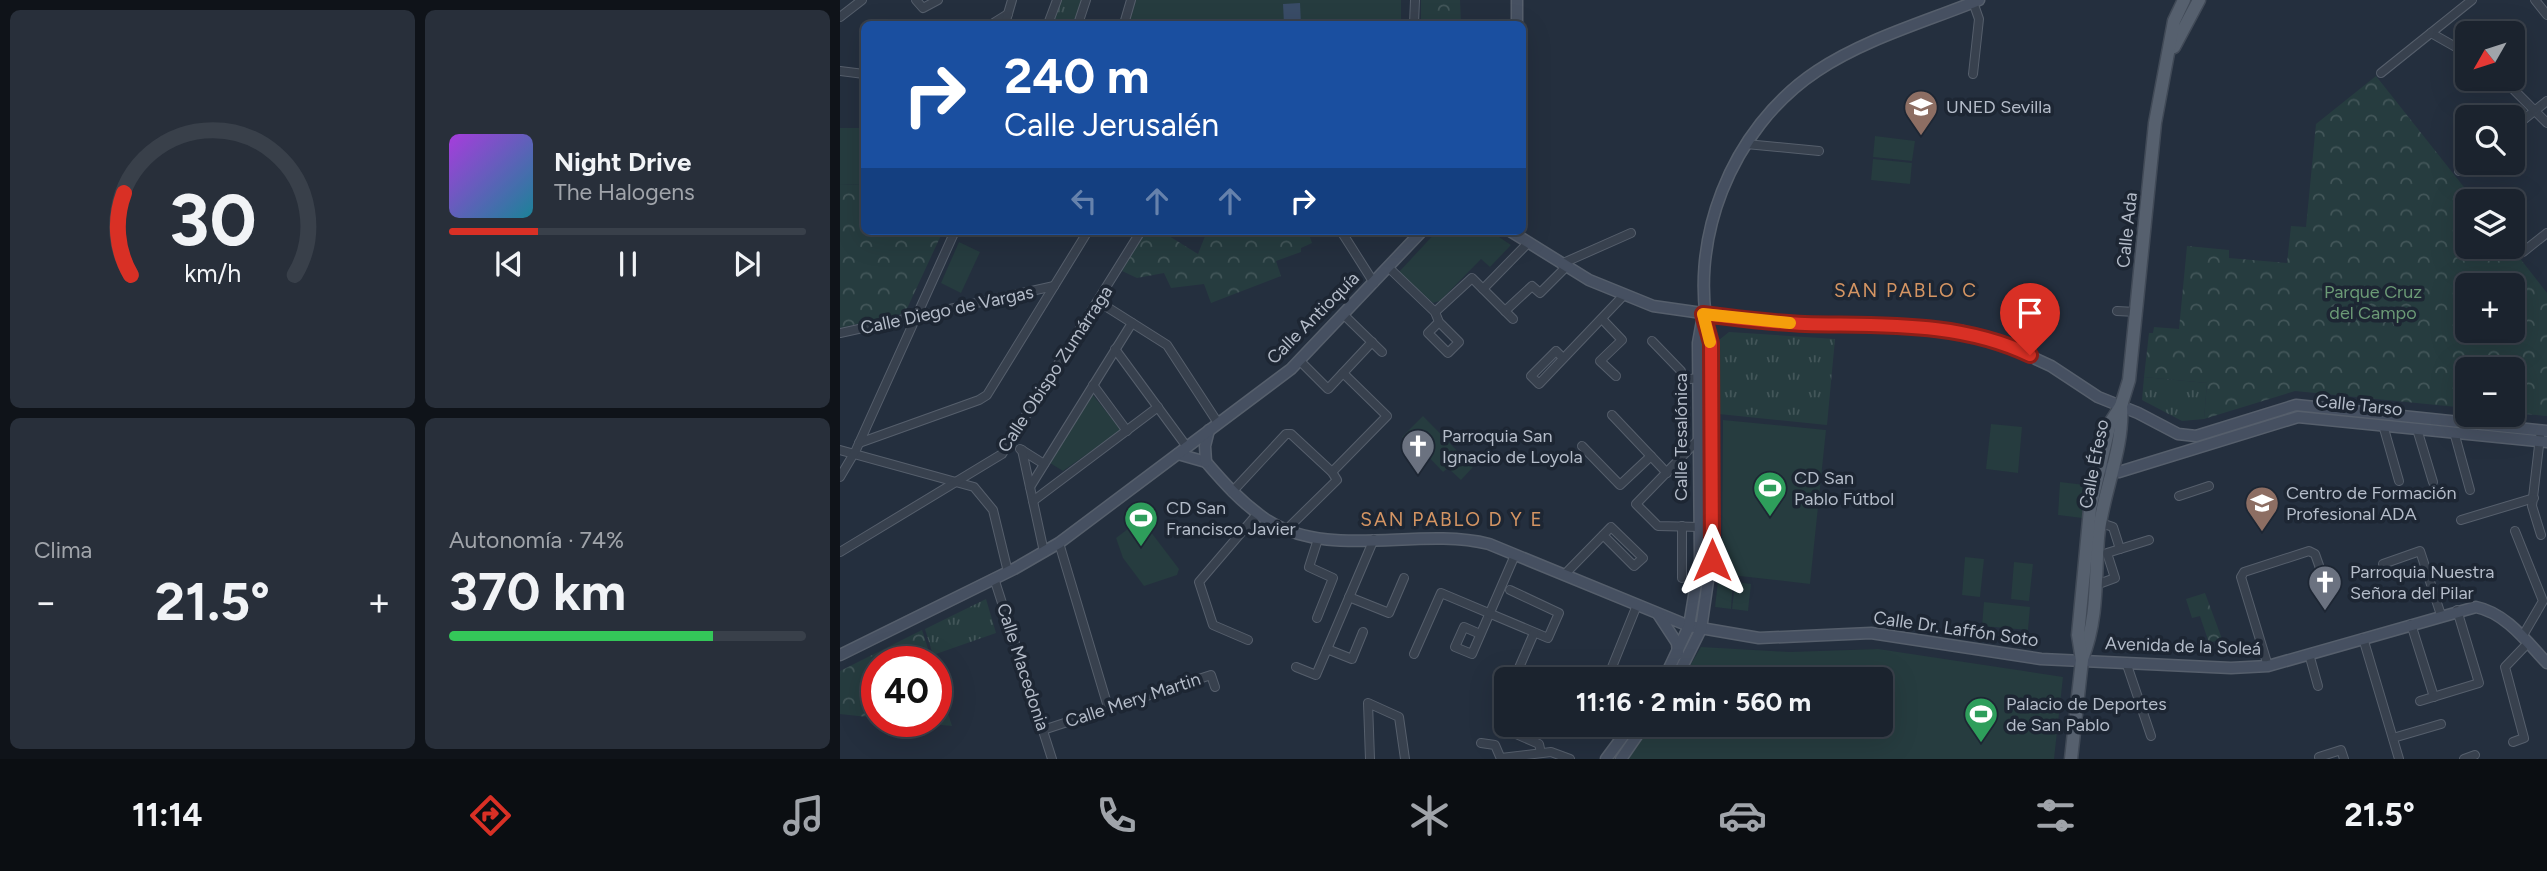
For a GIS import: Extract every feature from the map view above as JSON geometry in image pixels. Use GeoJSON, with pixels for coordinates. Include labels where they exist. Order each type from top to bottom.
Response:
{"type":"FeatureCollection","features":[{"type":"Feature","properties":{"kind":"main road","name":"Calle Ada"},"geometry":{"type":"LineString","coordinates":[[2121,406],[2129,380],[2155,123],[2174,20],[2184,0]]}},
{"type":"Feature","properties":{"kind":"main road","name":"Calle Ada"},"geometry":{"type":"LineString","coordinates":[[2169,57],[2199,0]]}},
{"type":"Feature","properties":{"kind":"main road","name":"Calle Éfeso"},"geometry":{"type":"LineString","coordinates":[[2082,660],[2078,635],[2090,509],[2110,423],[2121,406]]}},
{"type":"Feature","properties":{"kind":"main road","name":"Calle Éfeso"},"geometry":{"type":"LineString","coordinates":[[2071,759],[2082,660],[2091,636],[2101,523],[2122,425],[2121,406]]}},
{"type":"Feature","properties":{"kind":"street"},"geometry":{"type":"LineString","coordinates":[[840,17],[862,0]]}},
{"type":"Feature","properties":{"kind":"street"},"geometry":{"type":"LineString","coordinates":[[916,0],[923,8],[938,0]]}},
{"type":"Feature","properties":{"kind":"street"},"geometry":{"type":"LineString","coordinates":[[1006,21],[1012,0]]}},
{"type":"Feature","properties":{"kind":"street"},"geometry":{"type":"LineString","coordinates":[[1049,21],[1056,0]]}},
{"type":"Feature","properties":{"kind":"street"},"geometry":{"type":"LineString","coordinates":[[1079,21],[1086,0]]}},
{"type":"Feature","properties":{"kind":"street"},"geometry":{"type":"LineString","coordinates":[[1125,21],[1131,0]]}},
{"type":"Feature","properties":{"kind":"street"},"geometry":{"type":"LineString","coordinates":[[1414,21],[1415,0]]}},
{"type":"Feature","properties":{"kind":"street"},"geometry":{"type":"LineString","coordinates":[[1517,0],[1517,21]]}},
{"type":"Feature","properties":{"kind":"street"},"geometry":{"type":"LineString","coordinates":[[2381,73],[2472,0]]}},
{"type":"Feature","properties":{"kind":"street"},"geometry":{"type":"LineString","coordinates":[[2535,0],[2547,15]]}},
{"type":"Feature","properties":{"kind":"street"},"geometry":{"type":"LineString","coordinates":[[1973,74],[1979,19],[1976,1]]}},
{"type":"Feature","properties":{"kind":"street","name":"Calle Tesalónica"},"geometry":{"type":"LineString","coordinates":[[1671,667],[1695,628],[1700,559],[1698,343],[1703,314],[1702,282],[1712,225],[1726,183],[1746,144],[1776,104],[1818,70],[1854,51],[1976,1]]}},
{"type":"Feature","properties":{"kind":"street"},"geometry":{"type":"LineString","coordinates":[[997,21],[1008,14]]}},
{"type":"Feature","properties":{"kind":"street"},"geometry":{"type":"LineString","coordinates":[[2431,33],[2455,47]]}},
{"type":"Feature","properties":{"kind":"street"},"geometry":{"type":"LineString","coordinates":[[840,71],[861,74]]}},
{"type":"Feature","properties":{"kind":"street"},"geometry":{"type":"LineString","coordinates":[[2516,91],[2547,123]]}},
{"type":"Feature","properties":{"kind":"street"},"geometry":{"type":"LineString","coordinates":[[2525,118],[2547,101]]}},
{"type":"Feature","properties":{"kind":"street"},"geometry":{"type":"LineString","coordinates":[[1746,144],[1819,151]]}},
{"type":"Feature","properties":{"kind":"street"},"geometry":{"type":"LineString","coordinates":[[1505,311],[1532,286],[1540,293],[1564,266],[1631,233]]}},
{"type":"Feature","properties":{"kind":"street"},"geometry":{"type":"LineString","coordinates":[[2525,250],[2547,233]]}},
{"type":"Feature","properties":{"kind":"street"},"geometry":{"type":"LineString","coordinates":[[840,477],[859,443],[953,235]]}},
{"type":"Feature","properties":{"kind":"street"},"geometry":{"type":"LineString","coordinates":[[859,443],[979,400],[993,388],[1086,235]]}},
{"type":"Feature","properties":{"kind":"street","name":"Calle Obispo Zumárraga"},"geometry":{"type":"LineString","coordinates":[[840,552],[993,463],[1011,444],[1139,235]]}},
{"type":"Feature","properties":{"kind":"street"},"geometry":{"type":"LineString","coordinates":[[1343,235],[1374,284]]}},
{"type":"Feature","properties":{"kind":"street","name":"Calle Antioquía"},"geometry":{"type":"LineString","coordinates":[[840,655],[1008,572],[1059,542],[1300,361],[1418,235]]}},
{"type":"Feature","properties":{"kind":"street"},"geometry":{"type":"LineString","coordinates":[[1516,235],[1564,266],[1623,296],[1653,306],[1797,324],[1893,325],[1962,331],[2018,349],[2051,366],[2098,397],[2178,434],[2183,444],[2178,453]]}},
{"type":"Feature","properties":{"kind":"street"},"geometry":{"type":"LineString","coordinates":[[1483,289],[1528,243]]}},
{"type":"Feature","properties":{"kind":"street"},"geometry":{"type":"LineString","coordinates":[[1388,267],[1435,312],[1439,322]]}},
{"type":"Feature","properties":{"kind":"street"},"geometry":{"type":"LineString","coordinates":[[1435,312],[1472,278],[1513,319]]}},
{"type":"Feature","properties":{"kind":"street","name":"Calle Diego de Vargas"},"geometry":{"type":"LineString","coordinates":[[840,333],[1054,286]]}},
{"type":"Feature","properties":{"kind":"street"},"geometry":{"type":"LineString","coordinates":[[1563,358],[1623,296]]}},
{"type":"Feature","properties":{"kind":"street"},"geometry":{"type":"LineString","coordinates":[[1099,302],[1167,345],[1214,427],[1205,446],[1206,462]]}},
{"type":"Feature","properties":{"kind":"street"},"geometry":{"type":"LineString","coordinates":[[2117,311],[2136,312]]}},
{"type":"Feature","properties":{"kind":"street","name":"Calle Tesalónica"},"geometry":{"type":"LineString","coordinates":[[1680,667],[1695,628],[1712,560],[1711,343],[1703,314]]}},
{"type":"Feature","properties":{"kind":"street"},"geometry":{"type":"LineString","coordinates":[[1344,315],[1382,352]]}},
{"type":"Feature","properties":{"kind":"street"},"geometry":{"type":"LineString","coordinates":[[1602,319],[1622,340],[1600,361],[1616,376]]}},
{"type":"Feature","properties":{"kind":"street"},"geometry":{"type":"LineString","coordinates":[[1030,487],[1132,323]]}},
{"type":"Feature","properties":{"kind":"street"},"geometry":{"type":"LineString","coordinates":[[1652,341],[1681,371],[1682,424]]}},
{"type":"Feature","properties":{"kind":"street"},"geometry":{"type":"LineString","coordinates":[[1300,361],[1328,389],[1372,342]]}},
{"type":"Feature","properties":{"kind":"street"},"geometry":{"type":"LineString","coordinates":[[1115,349],[1158,407],[1183,450],[1206,462]]}},
{"type":"Feature","properties":{"kind":"street"},"geometry":{"type":"LineString","coordinates":[[1332,472],[1387,416],[1343,373]]}},
{"type":"Feature","properties":{"kind":"street"},"geometry":{"type":"LineString","coordinates":[[1683,380],[1698,378]]}},
{"type":"Feature","properties":{"kind":"street"},"geometry":{"type":"LineString","coordinates":[[1093,385],[1126,431]]}},
{"type":"Feature","properties":{"kind":"street","name":"Calle Tarso"},"geometry":{"type":"LineString","coordinates":[[2178,434],[2196,436],[2296,405],[2543,436]]}},
{"type":"Feature","properties":{"kind":"street"},"geometry":{"type":"LineString","coordinates":[[1033,501],[1158,407]]}},
{"type":"Feature","properties":{"kind":"street"},"geometry":{"type":"LineString","coordinates":[[1612,415],[1667,473]]}},
{"type":"Feature","properties":{"kind":"street","name":"Calle Tarso"},"geometry":{"type":"LineString","coordinates":[[2111,472],[2122,471],[2298,417],[2454,432],[2543,436]]}},
{"type":"Feature","properties":{"kind":"street"},"geometry":{"type":"LineString","coordinates":[[2383,425],[2399,481]]}},
{"type":"Feature","properties":{"kind":"street"},"geometry":{"type":"LineString","coordinates":[[2417,429],[2433,482]]}},
{"type":"Feature","properties":{"kind":"street"},"geometry":{"type":"LineString","coordinates":[[2454,432],[2470,490]]}},
{"type":"Feature","properties":{"kind":"street"},"geometry":{"type":"LineString","coordinates":[[1232,492],[1286,434],[1291,435],[1332,472],[1337,480],[1287,529]]}},
{"type":"Feature","properties":{"kind":"street"},"geometry":{"type":"LineString","coordinates":[[2541,535],[2532,506],[2543,436]]}},
{"type":"Feature","properties":{"kind":"street"},"geometry":{"type":"LineString","coordinates":[[1698,440],[1636,504],[1658,526],[1700,527]]}},
{"type":"Feature","properties":{"kind":"street"},"geometry":{"type":"LineString","coordinates":[[1011,444],[1044,464]]}},
{"type":"Feature","properties":{"kind":"street"},"geometry":{"type":"LineString","coordinates":[[1582,446],[1620,485],[1651,456]]}},
{"type":"Feature","properties":{"kind":"street"},"geometry":{"type":"LineString","coordinates":[[840,450],[961,481],[985,497],[993,510],[1008,572]]}},
{"type":"Feature","properties":{"kind":"street"},"geometry":{"type":"LineString","coordinates":[[1022,450],[1044,552]]}},
{"type":"Feature","properties":{"kind":"street"},"geometry":{"type":"LineString","coordinates":[[2100,457],[2111,472]]}},
{"type":"Feature","properties":{"kind":"street","name":"Calle Dr. Laffón Soto"},"geometry":{"type":"LineString","coordinates":[[1206,462],[1232,492],[1258,513],[1287,529],[1318,539],[1448,536],[1489,544],[1695,628],[1759,638],[1871,633],[2042,659],[2082,660]]}},
{"type":"Feature","properties":{"kind":"street"},"geometry":{"type":"LineString","coordinates":[[2179,496],[2209,486]]}},
{"type":"Feature","properties":{"kind":"street"},"geometry":{"type":"LineString","coordinates":[[2461,520],[2534,498]]}},
{"type":"Feature","properties":{"kind":"street"},"geometry":{"type":"LineString","coordinates":[[1248,640],[1213,625],[1199,582],[1258,513]]}},
{"type":"Feature","properties":{"kind":"street"},"geometry":{"type":"LineString","coordinates":[[2101,523],[2113,527],[2120,549]]}},
{"type":"Feature","properties":{"kind":"street"},"geometry":{"type":"LineString","coordinates":[[1682,526],[1682,578]]}},
{"type":"Feature","properties":{"kind":"street"},"geometry":{"type":"LineString","coordinates":[[1564,575],[1603,535],[1611,527],[1643,558],[1634,566],[1603,535]]}},
{"type":"Feature","properties":{"kind":"street"},"geometry":{"type":"LineString","coordinates":[[2513,741],[2524,738],[2505,667],[2525,640],[2543,601],[2515,531]]}},
{"type":"Feature","properties":{"kind":"street"},"geometry":{"type":"LineString","coordinates":[[1317,618],[1333,578],[1309,567],[1318,539]]}},
{"type":"Feature","properties":{"kind":"street"},"geometry":{"type":"LineString","coordinates":[[1296,667],[1316,675],[1374,539]]}},
{"type":"Feature","properties":{"kind":"street"},"geometry":{"type":"LineString","coordinates":[[2096,585],[2115,578],[2107,553],[2149,540]]}},
{"type":"Feature","properties":{"kind":"street"},"geometry":{"type":"LineString","coordinates":[[1059,542],[1108,707]]}},
{"type":"Feature","properties":{"kind":"street"},"geometry":{"type":"LineString","coordinates":[[2268,666],[2241,583],[2244,572],[2309,551],[2315,554],[2321,571]]}},
{"type":"Feature","properties":{"kind":"street"},"geometry":{"type":"LineString","coordinates":[[2382,564],[2420,551],[2441,615]]}},
{"type":"Feature","properties":{"kind":"street"},"geometry":{"type":"LineString","coordinates":[[1480,634],[1515,555]]}},
{"type":"Feature","properties":{"kind":"street","name":"Calle Macedonia"},"geometry":{"type":"LineString","coordinates":[[994,578],[1051,758]]}},
{"type":"Feature","properties":{"kind":"street"},"geometry":{"type":"LineString","coordinates":[[1349,597],[1389,613],[1404,578]]}},
{"type":"Feature","properties":{"kind":"street"},"geometry":{"type":"LineString","coordinates":[[1414,654],[1441,593],[1548,638],[1559,613],[1510,590]]}},
{"type":"Feature","properties":{"kind":"street"},"geometry":{"type":"LineString","coordinates":[[1678,654],[1677,643],[1658,614],[1686,611],[1695,600]]}},
{"type":"Feature","properties":{"kind":"street"},"geometry":{"type":"LineString","coordinates":[[1612,667],[1637,605]]}},
{"type":"Feature","properties":{"kind":"street","name":"Avenida de la Soleá"},"geometry":{"type":"LineString","coordinates":[[2082,660],[2231,668],[2268,666],[2457,610],[2476,607],[2494,613],[2547,663]]}},
{"type":"Feature","properties":{"kind":"street"},"geometry":{"type":"LineString","coordinates":[[2420,701],[2479,683],[2457,610]]}},
{"type":"Feature","properties":{"kind":"street"},"geometry":{"type":"LineString","coordinates":[[2411,624],[2434,697]]}},
{"type":"Feature","properties":{"kind":"street"},"geometry":{"type":"LineString","coordinates":[[1328,649],[1352,659],[1363,632]]}},
{"type":"Feature","properties":{"kind":"street"},"geometry":{"type":"LineString","coordinates":[[1519,667],[1534,633]]}},
{"type":"Feature","properties":{"kind":"street"},"geometry":{"type":"LineString","coordinates":[[2363,638],[2397,758]]}},
{"type":"Feature","properties":{"kind":"street"},"geometry":{"type":"LineString","coordinates":[[2309,654],[2318,687]]}},
{"type":"Feature","properties":{"kind":"street"},"geometry":{"type":"LineString","coordinates":[[2126,662],[2151,736]]}},
{"type":"Feature","properties":{"kind":"street","name":"Calle Mery Martin"},"geometry":{"type":"LineString","coordinates":[[1043,730],[1211,675],[1215,687]]}},
{"type":"Feature","properties":{"kind":"street"},"geometry":{"type":"LineString","coordinates":[[1370,759],[1368,703],[1399,717],[1405,759]]}},
{"type":"Feature","properties":{"kind":"street"},"geometry":{"type":"LineString","coordinates":[[2393,738],[2441,724]]}},
{"type":"Feature","properties":{"kind":"street"},"geometry":{"type":"LineString","coordinates":[[1523,737],[1539,744],[1541,753]]}},
{"type":"Feature","properties":{"kind":"street"},"geometry":{"type":"LineString","coordinates":[[1606,759],[1622,737]]}},
{"type":"Feature","properties":{"kind":"street"},"geometry":{"type":"LineString","coordinates":[[1620,759],[1636,737]]}},
{"type":"Feature","properties":{"kind":"street"},"geometry":{"type":"LineString","coordinates":[[1481,743],[1495,745],[1501,758],[1541,753],[1570,759]]}},
{"type":"Feature","properties":{"kind":"street"},"geometry":{"type":"LineString","coordinates":[[2319,757],[2341,750],[2344,759]]}},
{"type":"Feature","properties":{"kind":"street"},"geometry":{"type":"LineString","coordinates":[[2464,759],[2476,755]]}},
{"type":"Feature","properties":{"kind":"green space"},"geometry":{"type":"Polygon","coordinates":[[[1060,0],[1083,0],[1076,21],[1052,21],[1060,0]]]}},
{"type":"Feature","properties":{"kind":"green space"},"geometry":{"type":"Polygon","coordinates":[[[1136,0],[1401,0],[1401,21],[1130,21],[1136,0]]]}},
{"type":"Feature","properties":{"kind":"green space"},"geometry":{"type":"Polygon","coordinates":[[[1421,0],[1460,0],[1461,21],[1421,21],[1421,0]]]}},
{"type":"Feature","properties":{"kind":"green space","name":"Parque Cruz del Campo"},"geometry":{"type":"Polygon","coordinates":[[[2376,76],[2465,189],[2455,189],[2455,259],[2520,259],[2547,293],[2547,416],[2525,414],[2525,357],[2455,357],[2455,407],[2295,391],[2204,419],[2207,383],[2144,377],[2149,333],[2153,333],[2154,327],[2179,329],[2187,246],[2229,250],[2229,258],[2287,263],[2291,226],[2306,227],[2316,124],[2376,76]]]}},
{"type":"Feature","properties":{"kind":"green space"},"geometry":{"type":"Polygon","coordinates":[[[840,128],[861,128],[861,184],[840,185],[840,128]]]}},
{"type":"Feature","properties":{"kind":"green space"},"geometry":{"type":"Polygon","coordinates":[[[1875,136],[1915,141],[1912,161],[1873,157],[1875,136]]]}},
{"type":"Feature","properties":{"kind":"green space"},"geometry":{"type":"Polygon","coordinates":[[[1873,159],[1912,163],[1910,184],[1871,180],[1873,159]]]}},
{"type":"Feature","properties":{"kind":"green space"},"geometry":{"type":"Polygon","coordinates":[[[861,184],[861,235],[941,235],[905,313],[840,328],[840,185],[861,184]]]}},
{"type":"Feature","properties":{"kind":"green space"},"geometry":{"type":"Polygon","coordinates":[[[1142,235],[1167,235],[1198,254],[1205,235],[1309,235],[1312,243],[1301,248],[1301,252],[1276,261],[1281,276],[1211,303],[1204,284],[1171,288],[1164,273],[1137,278],[1122,271],[1142,235]]]}},
{"type":"Feature","properties":{"kind":"green space"},"geometry":{"type":"Polygon","coordinates":[[[1433,235],[1496,235],[1511,245],[1490,267],[1481,259],[1440,301],[1433,303],[1399,272],[1433,235]]]}},
{"type":"Feature","properties":{"kind":"green space"},"geometry":{"type":"Polygon","coordinates":[[[959,242],[980,252],[961,293],[941,283],[959,242]]]}},
{"type":"Feature","properties":{"kind":"green space"},"geometry":{"type":"Polygon","coordinates":[[[1729,332],[1835,339],[1827,425],[1719,414],[1719,340],[1729,332]]]}},
{"type":"Feature","properties":{"kind":"green space"},"geometry":{"type":"Polygon","coordinates":[[[2144,377],[2207,383],[2204,419],[2182,421],[2142,400],[2144,377]]]}},
{"type":"Feature","properties":{"kind":"green space"},"geometry":{"type":"Polygon","coordinates":[[[1092,394],[1121,430],[1063,471],[1050,463],[1092,394]]]}},
{"type":"Feature","properties":{"kind":"green space"},"geometry":{"type":"Polygon","coordinates":[[[1423,416],[1473,467],[1461,480],[1448,468],[1443,472],[1422,450],[1418,453],[1402,437],[1423,416]]]}},
{"type":"Feature","properties":{"kind":"green space","name":"CD San Pablo Fútbol"},"geometry":{"type":"Polygon","coordinates":[[[1723,420],[1826,430],[1810,584],[1722,574],[1723,420]]]}},
{"type":"Feature","properties":{"kind":"green space"},"geometry":{"type":"Polygon","coordinates":[[[1991,424],[2022,427],[2018,473],[1986,469],[1991,424]]]}},
{"type":"Feature","properties":{"kind":"green space"},"geometry":{"type":"Polygon","coordinates":[[[2060,482],[2085,485],[2082,518],[2058,515],[2060,482]]]}},
{"type":"Feature","properties":{"kind":"green space","name":"CD San Francisco Javier"},"geometry":{"type":"Polygon","coordinates":[[[1141,519],[1179,569],[1177,575],[1144,586],[1123,558],[1116,538],[1141,519]]]}},
{"type":"Feature","properties":{"kind":"green space"},"geometry":{"type":"Polygon","coordinates":[[[1965,557],[1984,559],[1980,597],[1962,595],[1965,557]]]}},
{"type":"Feature","properties":{"kind":"green space"},"geometry":{"type":"Polygon","coordinates":[[[2014,562],[2033,564],[2029,601],[2011,599],[2014,562]]]}},
{"type":"Feature","properties":{"kind":"green space"},"geometry":{"type":"Polygon","coordinates":[[[1718,581],[1733,582],[1731,609],[1715,607],[1718,581]]]}},
{"type":"Feature","properties":{"kind":"green space"},"geometry":{"type":"Polygon","coordinates":[[[1735,582],[1751,584],[1748,611],[1732,609],[1735,582]]]}},
{"type":"Feature","properties":{"kind":"green space"},"geometry":{"type":"Polygon","coordinates":[[[2205,593],[2222,639],[2209,643],[2200,616],[2192,618],[2186,599],[2205,593]]]}},
{"type":"Feature","properties":{"kind":"green space"},"geometry":{"type":"Polygon","coordinates":[[[986,599],[996,633],[952,648],[952,646],[930,646],[925,629],[986,599]]]}},
{"type":"Feature","properties":{"kind":"green space"},"geometry":{"type":"Polygon","coordinates":[[[1984,602],[2030,607],[2028,630],[1982,626],[1984,602]]]}},
{"type":"Feature","properties":{"kind":"green space"},"geometry":{"type":"Polygon","coordinates":[[[922,630],[927,646],[890,646],[922,630]]]}},
{"type":"Feature","properties":{"kind":"green space"},"geometry":{"type":"Polygon","coordinates":[[[1701,647],[1790,652],[1878,649],[2063,677],[2054,759],[1628,759],[1643,737],[1893,737],[1893,667],[1689,667],[1701,647]]]}},
{"type":"Feature","properties":{"kind":"green space"},"geometry":{"type":"Polygon","coordinates":[[[861,660],[861,716],[840,714],[840,671],[861,660]]]}},
{"type":"Feature","properties":{"kind":"water"},"geometry":{"type":"Polygon","coordinates":[[[1300,3],[1301,21],[1284,21],[1283,4],[1300,3]]]}},
{"type":"Feature","properties":{"kind":"slow traffic"},"geometry":{"type":"LineString","coordinates":[[1710,342],[1703,314],[1790,323]]}},
{"type":"Feature","properties":{"kind":"place","name":"UNED Sevilla"},"geometry":{"type":"Point","coordinates":[1921,137]}},
{"type":"Feature","properties":{"kind":"place","name":"Parroquia San Ignacio de Loyola"},"geometry":{"type":"Point","coordinates":[1418,476]}},
{"type":"Feature","properties":{"kind":"place","name":"CD San Pablo Fútbol"},"geometry":{"type":"Point","coordinates":[1770,518]}},
{"type":"Feature","properties":{"kind":"place","name":"Centro de Formación Profesional ADA"},"geometry":{"type":"Point","coordinates":[2262,533]}},
{"type":"Feature","properties":{"kind":"place","name":"CD San Francisco Javier"},"geometry":{"type":"Point","coordinates":[1141,548]}},
{"type":"Feature","properties":{"kind":"place","name":"Parroquia Nuestra Señora del Pilar"},"geometry":{"type":"Point","coordinates":[2325,612]}},
{"type":"Feature","properties":{"kind":"place","name":"Palacio de Deportes de San Pablo"},"geometry":{"type":"Point","coordinates":[1981,744]}},
{"type":"Feature","properties":{"kind":"district","name":"SAN PABLO C"},"geometry":{"type":"Point","coordinates":[1906,290]}},
{"type":"Feature","properties":{"kind":"district","name":"SAN PABLO D Y E"},"geometry":{"type":"Point","coordinates":[1452,519]}},
{"type":"Feature","properties":{"kind":"route"},"geometry":{"type":"LineString","coordinates":[[1712,560],[1711,343],[1703,314],[1797,324],[1893,325],[1962,331],[2030,355]]}}]}
